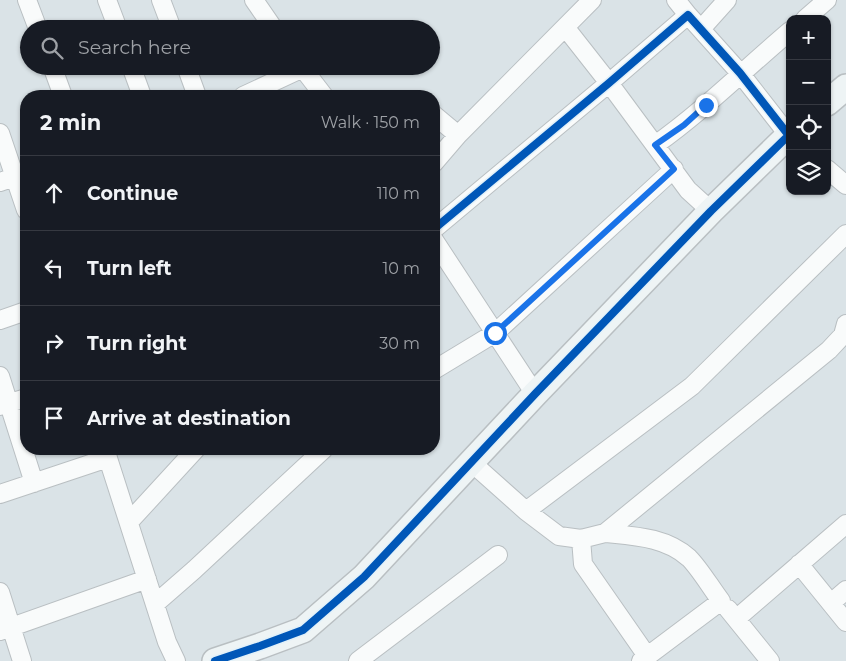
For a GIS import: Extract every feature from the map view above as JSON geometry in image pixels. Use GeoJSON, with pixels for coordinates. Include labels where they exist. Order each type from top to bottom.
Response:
{"type":"FeatureCollection","features":[{"type":"Feature","properties":{"kind":"street"},"geometry":{"type":"LineString","coordinates":[[27,0],[35,20]]}},
{"type":"Feature","properties":{"kind":"street"},"geometry":{"type":"LineString","coordinates":[[107,0],[115,20]]}},
{"type":"Feature","properties":{"kind":"street"},"geometry":{"type":"LineString","coordinates":[[161,0],[169,20]]}},
{"type":"Feature","properties":{"kind":"street"},"geometry":{"type":"LineString","coordinates":[[254,0],[268,20]]}},
{"type":"Feature","properties":{"kind":"street"},"geometry":{"type":"LineString","coordinates":[[440,156],[458,135],[592,0]]}},
{"type":"Feature","properties":{"kind":"street"},"geometry":{"type":"LineString","coordinates":[[676,0],[740,73],[786,131]]}},
{"type":"Feature","properties":{"kind":"street"},"geometry":{"type":"LineString","coordinates":[[700,29],[727,0]]}},
{"type":"Feature","properties":{"kind":"street"},"geometry":{"type":"LineString","coordinates":[[810,15],[827,0]]}},
{"type":"Feature","properties":{"kind":"street"},"geometry":{"type":"LineString","coordinates":[[440,233],[688,15]]}},
{"type":"Feature","properties":{"kind":"street"},"geometry":{"type":"LineString","coordinates":[[565,27],[688,190],[711,212]]}},
{"type":"Feature","properties":{"kind":"street"},"geometry":{"type":"LineString","coordinates":[[655,145],[684,125],[740,73],[786,34]]}},
{"type":"Feature","properties":{"kind":"street"},"geometry":{"type":"LineString","coordinates":[[55,75],[61,90]]}},
{"type":"Feature","properties":{"kind":"street"},"geometry":{"type":"LineString","coordinates":[[134,75],[140,90]]}},
{"type":"Feature","properties":{"kind":"street"},"geometry":{"type":"LineString","coordinates":[[189,75],[195,90]]}},
{"type":"Feature","properties":{"kind":"street"},"geometry":{"type":"LineString","coordinates":[[255,90],[286,75]]}},
{"type":"Feature","properties":{"kind":"street"},"geometry":{"type":"LineString","coordinates":[[308,75],[319,90]]}},
{"type":"Feature","properties":{"kind":"street"},"geometry":{"type":"LineString","coordinates":[[831,100],[846,87]]}},
{"type":"Feature","properties":{"kind":"street"},"geometry":{"type":"LineString","coordinates":[[440,120],[458,135]]}},
{"type":"Feature","properties":{"kind":"street"},"geometry":{"type":"LineString","coordinates":[[0,133],[20,194]]}},
{"type":"Feature","properties":{"kind":"street"},"geometry":{"type":"LineString","coordinates":[[215,661],[303,630],[364,577],[535,394],[711,212],[786,138]]}},
{"type":"Feature","properties":{"kind":"street"},"geometry":{"type":"LineString","coordinates":[[440,366],[495,333],[674,169]]}},
{"type":"Feature","properties":{"kind":"street"},"geometry":{"type":"LineString","coordinates":[[831,172],[846,185]]}},
{"type":"Feature","properties":{"kind":"street"},"geometry":{"type":"LineString","coordinates":[[526,511],[692,386],[846,234]]}},
{"type":"Feature","properties":{"kind":"street"},"geometry":{"type":"LineString","coordinates":[[440,247],[535,394]]}},
{"type":"Feature","properties":{"kind":"street"},"geometry":{"type":"LineString","coordinates":[[0,320],[20,313]]}},
{"type":"Feature","properties":{"kind":"street"},"geometry":{"type":"LineString","coordinates":[[605,533],[829,350],[843,335],[846,324]]}},
{"type":"Feature","properties":{"kind":"street"},"geometry":{"type":"LineString","coordinates":[[0,376],[5,404],[20,445]]}},
{"type":"Feature","properties":{"kind":"street"},"geometry":{"type":"LineString","coordinates":[[5,404],[20,400]]}},
{"type":"Feature","properties":{"kind":"street"},"geometry":{"type":"LineString","coordinates":[[24,455],[34,483]]}},
{"type":"Feature","properties":{"kind":"street"},"geometry":{"type":"LineString","coordinates":[[0,494],[34,483],[104,455]]}},
{"type":"Feature","properties":{"kind":"street"},"geometry":{"type":"LineString","coordinates":[[107,455],[167,642],[176,661]]}},
{"type":"Feature","properties":{"kind":"street"},"geometry":{"type":"LineString","coordinates":[[129,522],[187,455]]}},
{"type":"Feature","properties":{"kind":"street"},"geometry":{"type":"LineString","coordinates":[[155,604],[318,455]]}},
{"type":"Feature","properties":{"kind":"street"},"geometry":{"type":"LineString","coordinates":[[472,462],[526,511],[559,536],[581,540],[605,533],[649,538],[672,546],[689,558],[770,661]]}},
{"type":"Feature","properties":{"kind":"street"},"geometry":{"type":"LineString","coordinates":[[736,619],[846,524]]}},
{"type":"Feature","properties":{"kind":"street"},"geometry":{"type":"LineString","coordinates":[[581,540],[583,564],[644,659],[721,601]]}},
{"type":"Feature","properties":{"kind":"street"},"geometry":{"type":"LineString","coordinates":[[358,661],[498,555]]}},
{"type":"Feature","properties":{"kind":"street"},"geometry":{"type":"LineString","coordinates":[[799,564],[846,622]]}},
{"type":"Feature","properties":{"kind":"street"},"geometry":{"type":"LineString","coordinates":[[6,629],[147,579]]}},
{"type":"Feature","properties":{"kind":"street"},"geometry":{"type":"LineString","coordinates":[[831,603],[846,590]]}},
{"type":"Feature","properties":{"kind":"street"},"geometry":{"type":"LineString","coordinates":[[0,592],[6,629],[22,661]]}},
{"type":"Feature","properties":{"kind":"cycle path"},"geometry":{"type":"LineString","coordinates":[[440,224],[688,15],[740,73],[786,132]]}},
{"type":"Feature","properties":{"kind":"cycle path"},"geometry":{"type":"LineString","coordinates":[[215,661],[303,630],[364,577],[535,394],[711,211],[786,138]]}},
{"type":"Feature","properties":{"kind":"route"},"geometry":{"type":"LineString","coordinates":[[495,333],[674,169],[655,145],[684,125],[706,105]]}}]}
